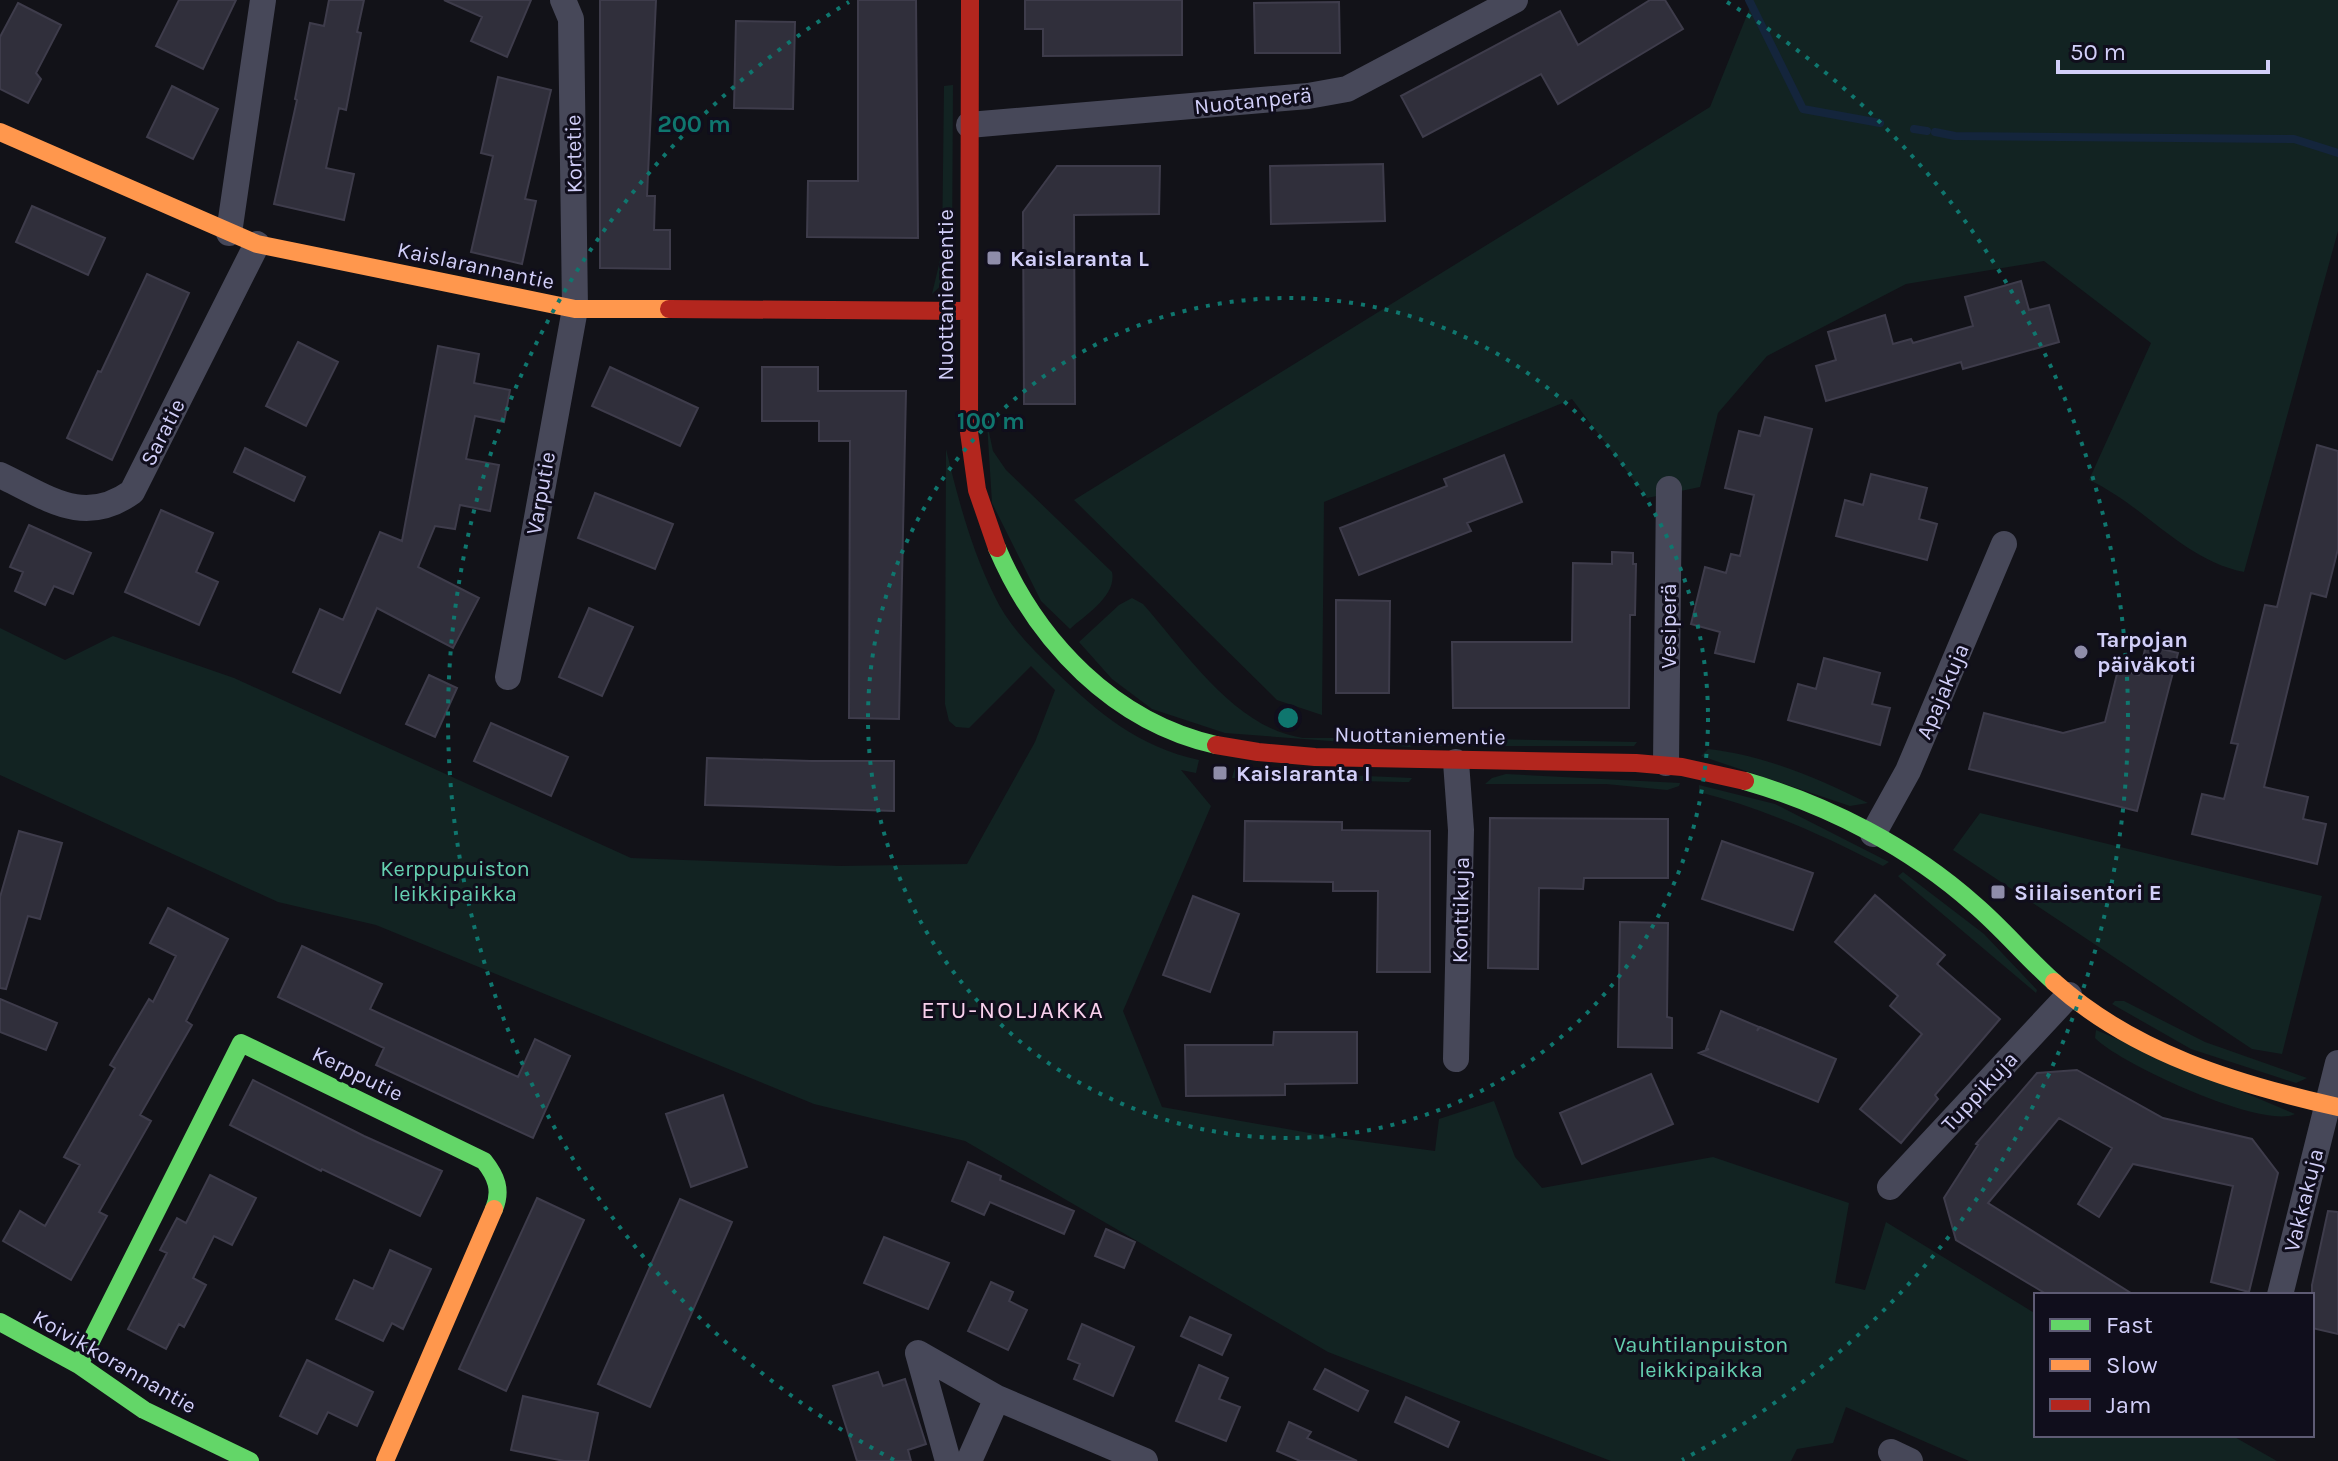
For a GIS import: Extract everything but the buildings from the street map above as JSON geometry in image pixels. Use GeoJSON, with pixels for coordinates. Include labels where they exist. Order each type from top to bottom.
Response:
{"type":"FeatureCollection","features":[{"type":"Feature","properties":{"kind":"street"},"geometry":{"type":"LineString","coordinates":[[229,233],[263,0]]}},
{"type":"Feature","properties":{"kind":"street","name":"Kortetie"},"geometry":{"type":"LineString","coordinates":[[563,0],[571,19],[575,309]]}},
{"type":"Feature","properties":{"kind":"street","name":"Nuottaniementie"},"geometry":{"type":"LineString","coordinates":[[970,0],[968,311],[971,450],[981,505],[1007,572],[1026,605],[1052,639],[1121,705],[1169,731],[1223,748],[1278,755],[1456,762],[1562,760],[1666,763],[1774,789],[1845,818],[1905,852],[1973,903],[2069,995],[2160,1049],[2246,1085],[2333,1106]]}},
{"type":"Feature","properties":{"kind":"street","name":"Nuotanperä"},"geometry":{"type":"LineString","coordinates":[[969,125],[1308,96],[1347,89],[1515,0]]}},
{"type":"Feature","properties":{"kind":"street","name":"Kaislarannantie"},"geometry":{"type":"LineString","coordinates":[[0,132],[257,244],[575,309],[968,311]]}},
{"type":"Feature","properties":{"kind":"street","name":"Saratie"},"geometry":{"type":"LineString","coordinates":[[0,475],[69,507],[84,509],[115,504],[132,492],[257,244]]}},
{"type":"Feature","properties":{"kind":"street","name":"Varputie"},"geometry":{"type":"LineString","coordinates":[[508,677],[575,309]]}},
{"type":"Feature","properties":{"kind":"street","name":"Vesiperä"},"geometry":{"type":"LineString","coordinates":[[1666,763],[1669,489]]}},
{"type":"Feature","properties":{"kind":"street","name":"Apajakuja"},"geometry":{"type":"LineString","coordinates":[[1873,834],[1908,771],[2004,544]]}},
{"type":"Feature","properties":{"kind":"street","name":"Konttikuja"},"geometry":{"type":"LineString","coordinates":[[1456,762],[1461,830],[1456,1059]]}},
{"type":"Feature","properties":{"kind":"street","name":"Tuppikuja"},"geometry":{"type":"LineString","coordinates":[[1890,1187],[2069,995]]}},
{"type":"Feature","properties":{"kind":"street","name":"Kerpputie"},"geometry":{"type":"LineString","coordinates":[[79,1365],[241,1043],[484,1161],[497,1178],[497,1203],[385,1461]]}},
{"type":"Feature","properties":{"kind":"street","name":"Vakkakuja"},"geometry":{"type":"LineString","coordinates":[[2281,1293],[2333,1106],[2338,1063]]}},
{"type":"Feature","properties":{"kind":"street","name":"Koivikkorannantie"},"geometry":{"type":"LineString","coordinates":[[0,1322],[79,1365],[215,1454],[250,1461]]}},
{"type":"Feature","properties":{"kind":"street"},"geometry":{"type":"LineString","coordinates":[[948,1461],[918,1353],[997,1398],[1145,1461]]}},
{"type":"Feature","properties":{"kind":"street"},"geometry":{"type":"LineString","coordinates":[[969,1461],[997,1398]]}},
{"type":"Feature","properties":{"kind":"green space"},"geometry":{"type":"Polygon","coordinates":[[[1753,0],[2338,0],[2338,231],[2244,572],[2202,556],[2128,503],[2089,480],[2151,343],[2044,261],[1906,284],[1767,356],[1718,413],[1700,487],[1647,498],[1572,399],[1324,502],[1322,715],[1277,700],[1074,500],[1710,107],[1753,0]]]}},
{"type":"Feature","properties":{"kind":"green space"},"geometry":{"type":"Polygon","coordinates":[[[953,85],[952,256],[947,280],[932,294],[942,252],[944,86],[953,85]]]}},
{"type":"Feature","properties":{"kind":"green space"},"geometry":{"type":"Polygon","coordinates":[[[987,423],[993,451],[1006,470],[1112,572],[1110,589],[1105,597],[1070,629],[1041,601],[992,503],[987,423]]]}},
{"type":"Feature","properties":{"kind":"green space"},"geometry":{"type":"Polygon","coordinates":[[[946,449],[978,559],[1000,606],[1021,636],[1071,686],[1121,726],[1157,747],[1199,760],[1196,773],[1181,770],[1211,806],[1123,1011],[1162,1107],[1338,1138],[1435,1151],[1439,1119],[1494,1101],[1515,1157],[1542,1188],[1713,1157],[1849,1203],[1835,1283],[1865,1290],[1886,1222],[2034,1313],[2034,1437],[2235,1437],[2277,1461],[1969,1461],[1846,1407],[1833,1443],[1797,1449],[1791,1461],[1611,1461],[1328,1352],[965,1141],[814,1104],[376,925],[278,902],[0,775],[0,628],[65,660],[113,636],[234,678],[631,858],[840,866],[967,864],[1035,742],[1055,690],[1031,666],[969,728],[956,727],[949,721],[945,704],[946,449]]]}},
{"type":"Feature","properties":{"kind":"green space"},"geometry":{"type":"Polygon","coordinates":[[[1132,598],[1143,604],[1214,686],[1256,720],[1278,731],[1303,738],[1407,738],[1411,747],[1225,733],[1152,709],[1112,679],[1079,642],[1119,605],[1132,598]]]}},
{"type":"Feature","properties":{"kind":"green space"},"geometry":{"type":"Polygon","coordinates":[[[1427,739],[1637,742],[1634,746],[1426,746],[1427,739]]]}},
{"type":"Feature","properties":{"kind":"green space"},"geometry":{"type":"Polygon","coordinates":[[[1708,749],[1749,756],[1790,769],[1868,803],[1850,806],[1701,756],[1708,749]]]}},
{"type":"Feature","properties":{"kind":"green space"},"geometry":{"type":"Polygon","coordinates":[[[1235,767],[1275,772],[1412,778],[1409,782],[1402,782],[1232,778],[1235,767]]]}},
{"type":"Feature","properties":{"kind":"green space"},"geometry":{"type":"Polygon","coordinates":[[[1506,774],[1680,783],[1667,790],[1606,784],[1485,784],[1492,778],[1506,774]]]}},
{"type":"Feature","properties":{"kind":"green space"},"geometry":{"type":"Polygon","coordinates":[[[1699,785],[1775,804],[1889,862],[1883,866],[1793,824],[1699,792],[1699,785]]]}},
{"type":"Feature","properties":{"kind":"green space"},"geometry":{"type":"Polygon","coordinates":[[[1980,813],[2322,896],[2282,1054],[2252,1049],[1953,850],[1980,813]]]}},
{"type":"Feature","properties":{"kind":"green space"},"geometry":{"type":"Polygon","coordinates":[[[1903,872],[1984,934],[2037,990],[2036,993],[1901,879],[1898,876],[1903,872]]]}},
{"type":"Feature","properties":{"kind":"green space"},"geometry":{"type":"Polygon","coordinates":[[[2124,1001],[2205,1042],[2307,1078],[2296,1083],[2191,1049],[2112,1004],[2124,1001]]]}},
{"type":"Feature","properties":{"kind":"green space"},"geometry":{"type":"Polygon","coordinates":[[[2096,1030],[2295,1114],[2254,1113],[2193,1092],[2110,1049],[2095,1038],[2096,1030]]]}},
{"type":"Feature","properties":{"kind":"waterway"},"geometry":{"type":"LineString","coordinates":[[1749,0],[1803,109],[1880,123]]}},
{"type":"Feature","properties":{"kind":"waterway"},"geometry":{"type":"LineString","coordinates":[[1914,129],[1927,131]]}},
{"type":"Feature","properties":{"kind":"waterway"},"geometry":{"type":"LineString","coordinates":[[1935,132],[1955,136],[2294,139],[2338,153]]}},
{"type":"Feature","properties":{"kind":"traffic: fast"},"geometry":{"type":"LineString","coordinates":[[997,548],[1034,615],[1057,646],[1083,673],[1144,718],[1179,734],[1216,745]]}},
{"type":"Feature","properties":{"kind":"traffic: fast"},"geometry":{"type":"LineString","coordinates":[[1745,781],[1837,815],[1896,847],[1950,884],[2054,982]]}},
{"type":"Feature","properties":{"kind":"traffic: fast"},"geometry":{"type":"LineString","coordinates":[[79,1365],[241,1043],[484,1161],[496,1184],[498,1196],[494,1209]]}},
{"type":"Feature","properties":{"kind":"traffic: fast"},"geometry":{"type":"LineString","coordinates":[[0,1322],[79,1365],[144,1410],[250,1461]]}},
{"type":"Feature","properties":{"kind":"traffic: slow"},"geometry":{"type":"LineString","coordinates":[[0,132],[257,244],[575,309],[669,309]]}},
{"type":"Feature","properties":{"kind":"traffic: slow"},"geometry":{"type":"LineString","coordinates":[[2054,982],[2085,1007],[2152,1047],[2224,1076],[2338,1107]]}},
{"type":"Feature","properties":{"kind":"traffic: slow"},"geometry":{"type":"LineString","coordinates":[[385,1461],[494,1209]]}},
{"type":"Feature","properties":{"kind":"traffic: jam"},"geometry":{"type":"LineString","coordinates":[[970,0],[969,432],[977,490],[997,548]]}},
{"type":"Feature","properties":{"kind":"traffic: jam"},"geometry":{"type":"LineString","coordinates":[[669,309],[968,311]]}},
{"type":"Feature","properties":{"kind":"traffic: jam"},"geometry":{"type":"LineString","coordinates":[[1216,745],[1315,757],[1636,763],[1682,767],[1745,781]]}},
{"type":"Feature","properties":{"kind":"place","name":"Kaislaranta L"},"geometry":{"type":"Point","coordinates":[994,258]}},
{"type":"Feature","properties":{"kind":"place","name":"Tarpojan päiväkoti"},"geometry":{"type":"Point","coordinates":[2081,652]}},
{"type":"Feature","properties":{"kind":"place","name":"Kaislaranta I"},"geometry":{"type":"Point","coordinates":[1220,773]}},
{"type":"Feature","properties":{"kind":"place","name":"Siilaisentori E"},"geometry":{"type":"Point","coordinates":[1998,892]}},
{"type":"Feature","properties":{"kind":"district","name":"ETU-NOLJAKKA"},"geometry":{"type":"Point","coordinates":[1013,1010]}},
{"type":"Feature","properties":{"kind":"park label","name":"Kerppupuiston leikkipaikka"},"geometry":{"type":"Point","coordinates":[455,880]}},
{"type":"Feature","properties":{"kind":"park label","name":"Vauhtilanpuiston leikkipaikka"},"geometry":{"type":"Point","coordinates":[1701,1356]}}]}
